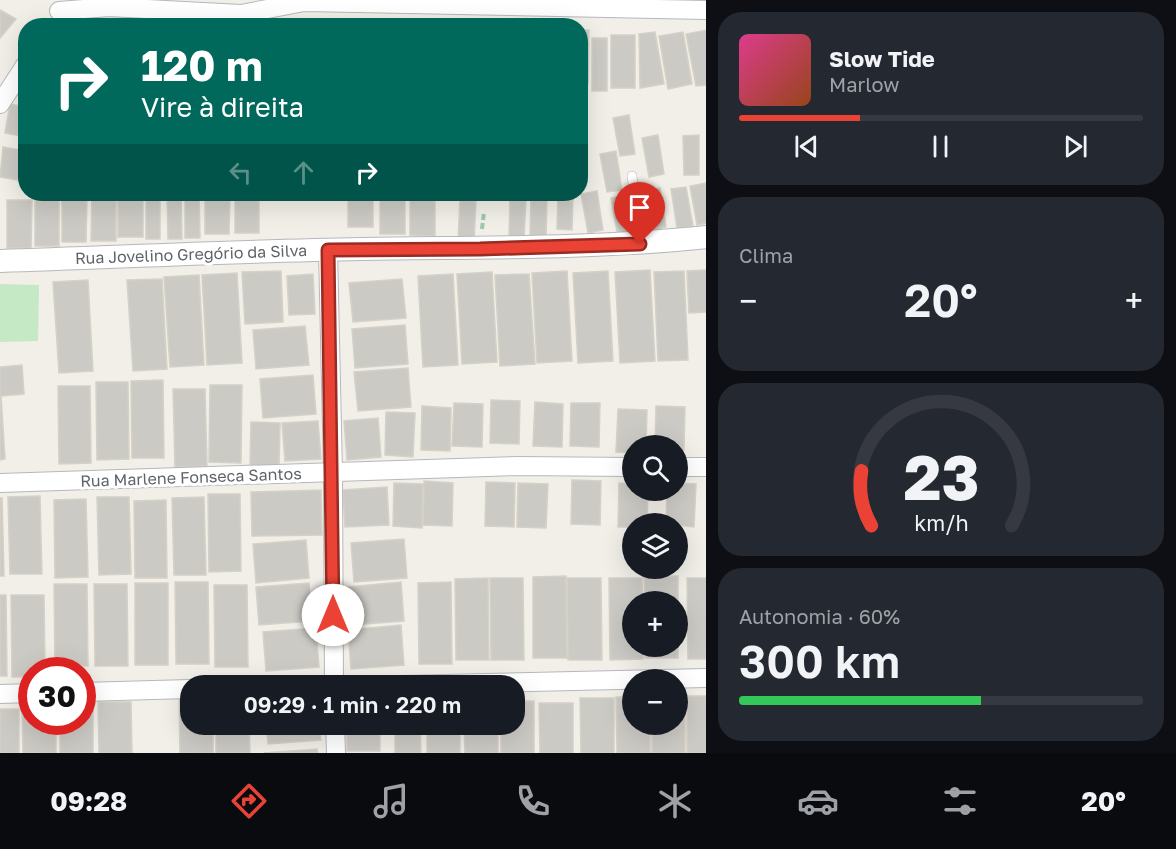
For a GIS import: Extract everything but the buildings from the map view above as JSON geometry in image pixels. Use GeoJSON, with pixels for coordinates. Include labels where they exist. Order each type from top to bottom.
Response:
{"type":"FeatureCollection","features":[{"type":"Feature","properties":{"kind":"street"},"geometry":{"type":"LineString","coordinates":[[57,12],[109,7],[241,14],[303,1],[706,10]]}},
{"type":"Feature","properties":{"kind":"street"},"geometry":{"type":"LineString","coordinates":[[0,104],[18,76]]}},
{"type":"Feature","properties":{"kind":"street","name":"Rua Jovelino Gregório da Silva"},"geometry":{"type":"LineString","coordinates":[[0,261],[328,250],[480,249],[640,244],[706,237]]}},
{"type":"Feature","properties":{"kind":"street"},"geometry":{"type":"LineString","coordinates":[[328,250],[333,472],[334,675]]}},
{"type":"Feature","properties":{"kind":"street","name":"Rua Marlene Fonseca Santos"},"geometry":{"type":"LineString","coordinates":[[0,483],[518,466],[622,467]]}},
{"type":"Feature","properties":{"kind":"street"},"geometry":{"type":"LineString","coordinates":[[688,467],[706,467]]}},
{"type":"Feature","properties":{"kind":"street"},"geometry":{"type":"LineString","coordinates":[[525,682],[706,678]]}},
{"type":"Feature","properties":{"kind":"street"},"geometry":{"type":"LineString","coordinates":[[96,692],[180,689]]}},
{"type":"Feature","properties":{"kind":"street"},"geometry":{"type":"LineString","coordinates":[[0,694],[18,693]]}},
{"type":"Feature","properties":{"kind":"street"},"geometry":{"type":"LineString","coordinates":[[335,735],[336,753]]}},
{"type":"Feature","properties":{"kind":"lane"},"geometry":{"type":"LineString","coordinates":[[632,176],[640,244]]}},
{"type":"Feature","properties":{"kind":"green space"},"geometry":{"type":"Polygon","coordinates":[[[0,284],[39,285],[38,341],[0,342],[0,284]]]}},
{"type":"Feature","properties":{"kind":"route"},"geometry":{"type":"LineString","coordinates":[[333,615],[333,472],[328,250],[480,249],[640,244]]}}]}
